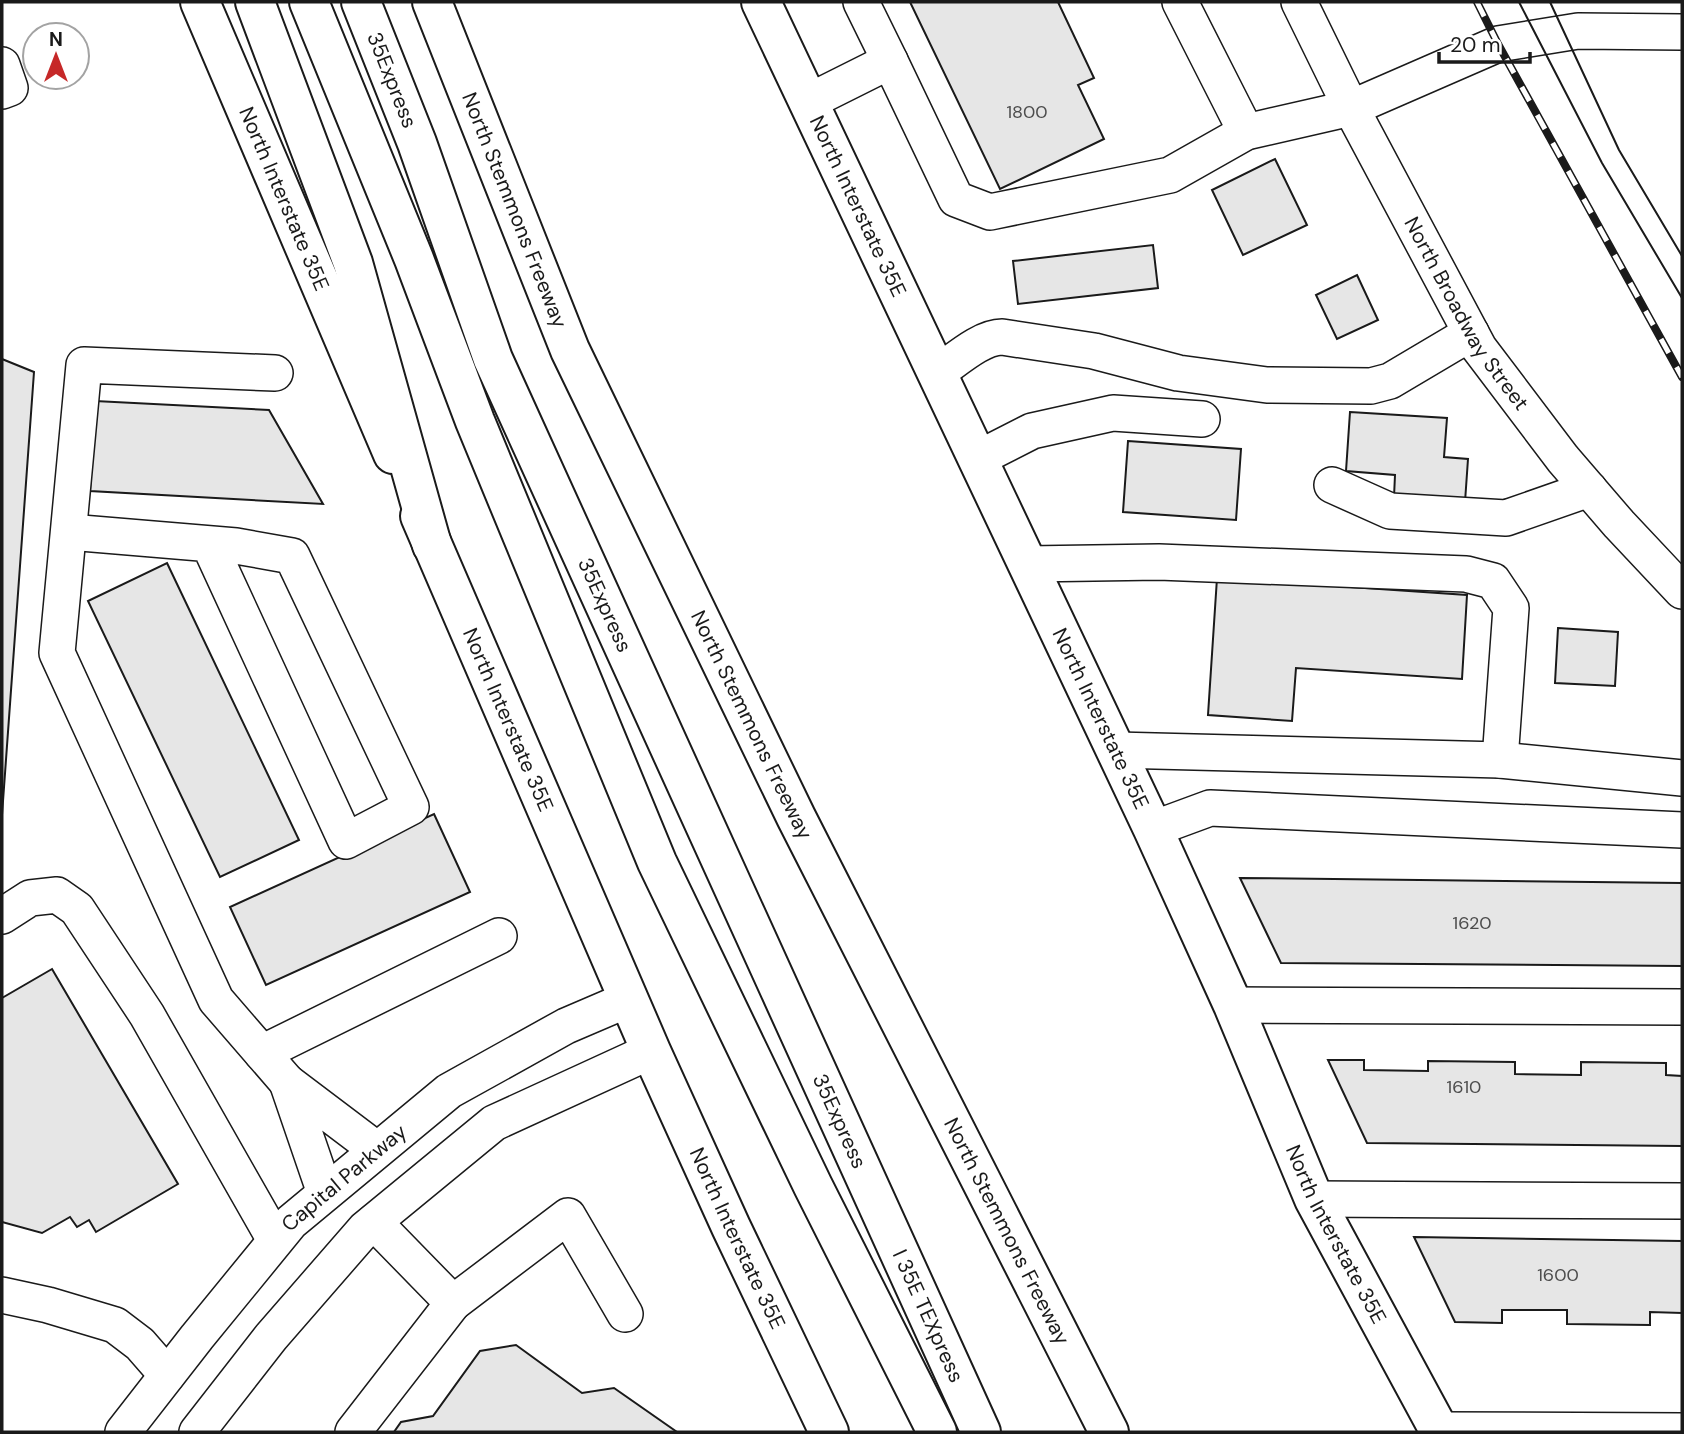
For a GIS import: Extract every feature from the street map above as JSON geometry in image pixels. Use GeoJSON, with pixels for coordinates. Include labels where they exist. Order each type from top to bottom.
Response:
{"type":"FeatureCollection","features":[{"type":"Feature","properties":{"kind":"main road","name":"North Interstate 35E"},"geometry":{"type":"LineString","coordinates":[[200,2],[651,1051],[829,1432]]}},
{"type":"Feature","properties":{"kind":"main road"},"geometry":{"type":"LineString","coordinates":[[255,2],[353,263],[432,545]]}},
{"type":"Feature","properties":{"kind":"main road"},"geometry":{"type":"LineString","coordinates":[[309,2],[414,259],[480,433],[657,862],[813,1186],[937,1432]]}},
{"type":"Feature","properties":{"kind":"main road","name":"35Express"},"geometry":{"type":"LineString","coordinates":[[361,2],[417,143],[493,359],[874,1199]]}},
{"type":"Feature","properties":{"kind":"main road","name":"North Stemmons Freeway"},"geometry":{"type":"LineString","coordinates":[[432,2],[570,349],[796,817],[1110,1432]]}},
{"type":"Feature","properties":{"kind":"main road","name":"North Interstate 35E"},"geometry":{"type":"LineString","coordinates":[[761,2],[1153,829],[1233,1005],[1314,1199],[1440,1431]]}},
{"type":"Feature","properties":{"kind":"main road","name":"I 35E TEXpress"},"geometry":{"type":"LineString","coordinates":[[874,1199],[981,1432]]}},
{"type":"Feature","properties":{"kind":"street"},"geometry":{"type":"LineString","coordinates":[[861,2],[956,199],[990,212],[1170,175],[1246,132],[1351,108],[1498,44],[1578,31],[1682,32]]}},
{"type":"Feature","properties":{"kind":"street"},"geometry":{"type":"LineString","coordinates":[[1180,2],[1246,132]]}},
{"type":"Feature","properties":{"kind":"street","name":"North Broadway Street"},"geometry":{"type":"LineString","coordinates":[[1299,2],[1351,108],[1479,348],[1563,459],[1682,591]]}},
{"type":"Feature","properties":{"kind":"street"},"geometry":{"type":"LineString","coordinates":[[808,102],[890,61]]}},
{"type":"Feature","properties":{"kind":"street"},"geometry":{"type":"LineString","coordinates":[[2,65],[10,88],[2,91]]}},
{"type":"Feature","properties":{"kind":"street"},"geometry":{"type":"LineString","coordinates":[[937,373],[985,341],[1002,337],[1094,351],[1178,373],[1267,385],[1371,386],[1390,380],[1471,333]]}},
{"type":"Feature","properties":{"kind":"street"},"geometry":{"type":"LineString","coordinates":[[275,373],[84,365],[57,653],[216,1000],[287,1082],[377,1150]]}},
{"type":"Feature","properties":{"kind":"street"},"geometry":{"type":"LineString","coordinates":[[977,459],[1032,431],[1113,413],[1202,419]]}},
{"type":"Feature","properties":{"kind":"street"},"geometry":{"type":"LineString","coordinates":[[1332,485],[1390,511],[1506,518],[1589,489]]}},
{"type":"Feature","properties":{"kind":"street"},"geometry":{"type":"LineString","coordinates":[[69,532],[236,546],[292,556],[411,807],[346,841],[209,544]]}},
{"type":"Feature","properties":{"kind":"street"},"geometry":{"type":"LineString","coordinates":[[1028,564],[1159,562],[1466,573],[1493,581],[1511,608],[1500,760]]}},
{"type":"Feature","properties":{"kind":"street"},"geometry":{"type":"LineString","coordinates":[[1116,750],[1500,760],[1682,778]]}},
{"type":"Feature","properties":{"kind":"street"},"geometry":{"type":"LineString","coordinates":[[1153,829],[1210,808],[1682,830]]}},
{"type":"Feature","properties":{"kind":"street"},"geometry":{"type":"LineString","coordinates":[[2,916],[30,898],[44,896],[57,895],[77,909],[147,1015],[275,1240]]}},
{"type":"Feature","properties":{"kind":"street"},"geometry":{"type":"LineString","coordinates":[[262,1053],[499,936]]}},
{"type":"Feature","properties":{"kind":"street","name":"Capital Parkway"},"geometry":{"type":"LineString","coordinates":[[123,1432],[291,1222],[449,1090],[566,1026],[629,999]]}},
{"type":"Feature","properties":{"kind":"street"},"geometry":{"type":"LineString","coordinates":[[1233,1005],[1682,1007]]}},
{"type":"Feature","properties":{"kind":"street"},"geometry":{"type":"LineString","coordinates":[[197,1432],[271,1337],[365,1229],[494,1123],[651,1051]]}},
{"type":"Feature","properties":{"kind":"street"},"geometry":{"type":"LineString","coordinates":[[287,1082],[326,1193]]}},
{"type":"Feature","properties":{"kind":"street"},"geometry":{"type":"LineString","coordinates":[[1314,1199],[1682,1201]]}},
{"type":"Feature","properties":{"kind":"street"},"geometry":{"type":"LineString","coordinates":[[353,1432],[453,1303],[568,1216],[625,1314]]}},
{"type":"Feature","properties":{"kind":"street"},"geometry":{"type":"LineString","coordinates":[[374,1222],[453,1303]]}},
{"type":"Feature","properties":{"kind":"street"},"geometry":{"type":"LineString","coordinates":[[2,1294],[115,1325],[140,1344],[167,1375]]}},
{"type":"Feature","properties":{"kind":"street"},"geometry":{"type":"LineString","coordinates":[[1440,1431],[1682,1431]]}},
{"type":"Feature","properties":{"kind":"building"},"geometry":{"type":"Polygon","coordinates":[[[910,2],[1058,2],[1094,78],[1078,85],[1104,139],[1000,189],[910,2]]]}},
{"type":"Feature","properties":{"kind":"building"},"geometry":{"type":"Polygon","coordinates":[[[1275,159],[1307,225],[1243,255],[1212,190],[1275,159]]]}},
{"type":"Feature","properties":{"kind":"building"},"geometry":{"type":"Polygon","coordinates":[[[1153,245],[1158,288],[1018,304],[1013,261],[1153,245]]]}},
{"type":"Feature","properties":{"kind":"building"},"geometry":{"type":"Polygon","coordinates":[[[1357,275],[1378,320],[1337,339],[1316,295],[1357,275]]]}},
{"type":"Feature","properties":{"kind":"building"},"geometry":{"type":"Polygon","coordinates":[[[2,359],[34,372],[2,815],[2,359]]]}},
{"type":"Feature","properties":{"kind":"building"},"geometry":{"type":"Polygon","coordinates":[[[95,401],[269,410],[323,504],[90,491],[95,401]]]}},
{"type":"Feature","properties":{"kind":"building"},"geometry":{"type":"Polygon","coordinates":[[[1350,412],[1447,418],[1444,457],[1468,459],[1465,502],[1394,497],[1395,475],[1346,471],[1350,412]]]}},
{"type":"Feature","properties":{"kind":"building"},"geometry":{"type":"Polygon","coordinates":[[[1128,441],[1241,449],[1236,520],[1123,512],[1128,441]]]}},
{"type":"Feature","properties":{"kind":"building"},"geometry":{"type":"Polygon","coordinates":[[[167,563],[299,840],[220,877],[88,601],[167,563]]]}},
{"type":"Feature","properties":{"kind":"building"},"geometry":{"type":"Polygon","coordinates":[[[1217,578],[1467,595],[1462,679],[1296,668],[1292,721],[1208,715],[1217,578]]]}},
{"type":"Feature","properties":{"kind":"building"},"geometry":{"type":"Polygon","coordinates":[[[1558,628],[1618,632],[1615,686],[1555,683],[1558,628]]]}},
{"type":"Feature","properties":{"kind":"building"},"geometry":{"type":"Polygon","coordinates":[[[434,814],[470,892],[266,985],[230,907],[434,814]]]}},
{"type":"Feature","properties":{"kind":"building"},"geometry":{"type":"Polygon","coordinates":[[[1240,878],[1682,883],[1682,966],[1281,963],[1240,878]]]}},
{"type":"Feature","properties":{"kind":"building"},"geometry":{"type":"Polygon","coordinates":[[[52,969],[178,1184],[96,1232],[89,1220],[77,1227],[70,1217],[42,1233],[2,1222],[2,998],[52,969]]]}},
{"type":"Feature","properties":{"kind":"building"},"geometry":{"type":"Polygon","coordinates":[[[1328,1060],[1364,1060],[1364,1070],[1428,1071],[1428,1061],[1515,1062],[1515,1074],[1581,1075],[1581,1062],[1666,1063],[1666,1075],[1682,1076],[1682,1146],[1367,1143],[1328,1060]]]}},
{"type":"Feature","properties":{"kind":"building"},"geometry":{"type":"Polygon","coordinates":[[[1414,1237],[1682,1241],[1682,1313],[1650,1312],[1650,1325],[1567,1324],[1567,1310],[1502,1310],[1502,1323],[1455,1322],[1414,1237]]]}},
{"type":"Feature","properties":{"kind":"building"},"geometry":{"type":"Polygon","coordinates":[[[516,1345],[582,1393],[614,1388],[677,1432],[394,1432],[401,1422],[433,1416],[480,1351],[516,1345]]]}},
{"type":"Feature","properties":{"kind":"tram line"},"geometry":{"type":"LineString","coordinates":[[1519,2],[1602,163],[1682,298]]}},
{"type":"Feature","properties":{"kind":"tram line"},"geometry":{"type":"LineString","coordinates":[[1550,2],[1619,150],[1682,256]]}},
{"type":"Feature","properties":{"kind":"railway"},"geometry":{"type":"LineString","coordinates":[[1477,2],[1682,377]]}}]}
